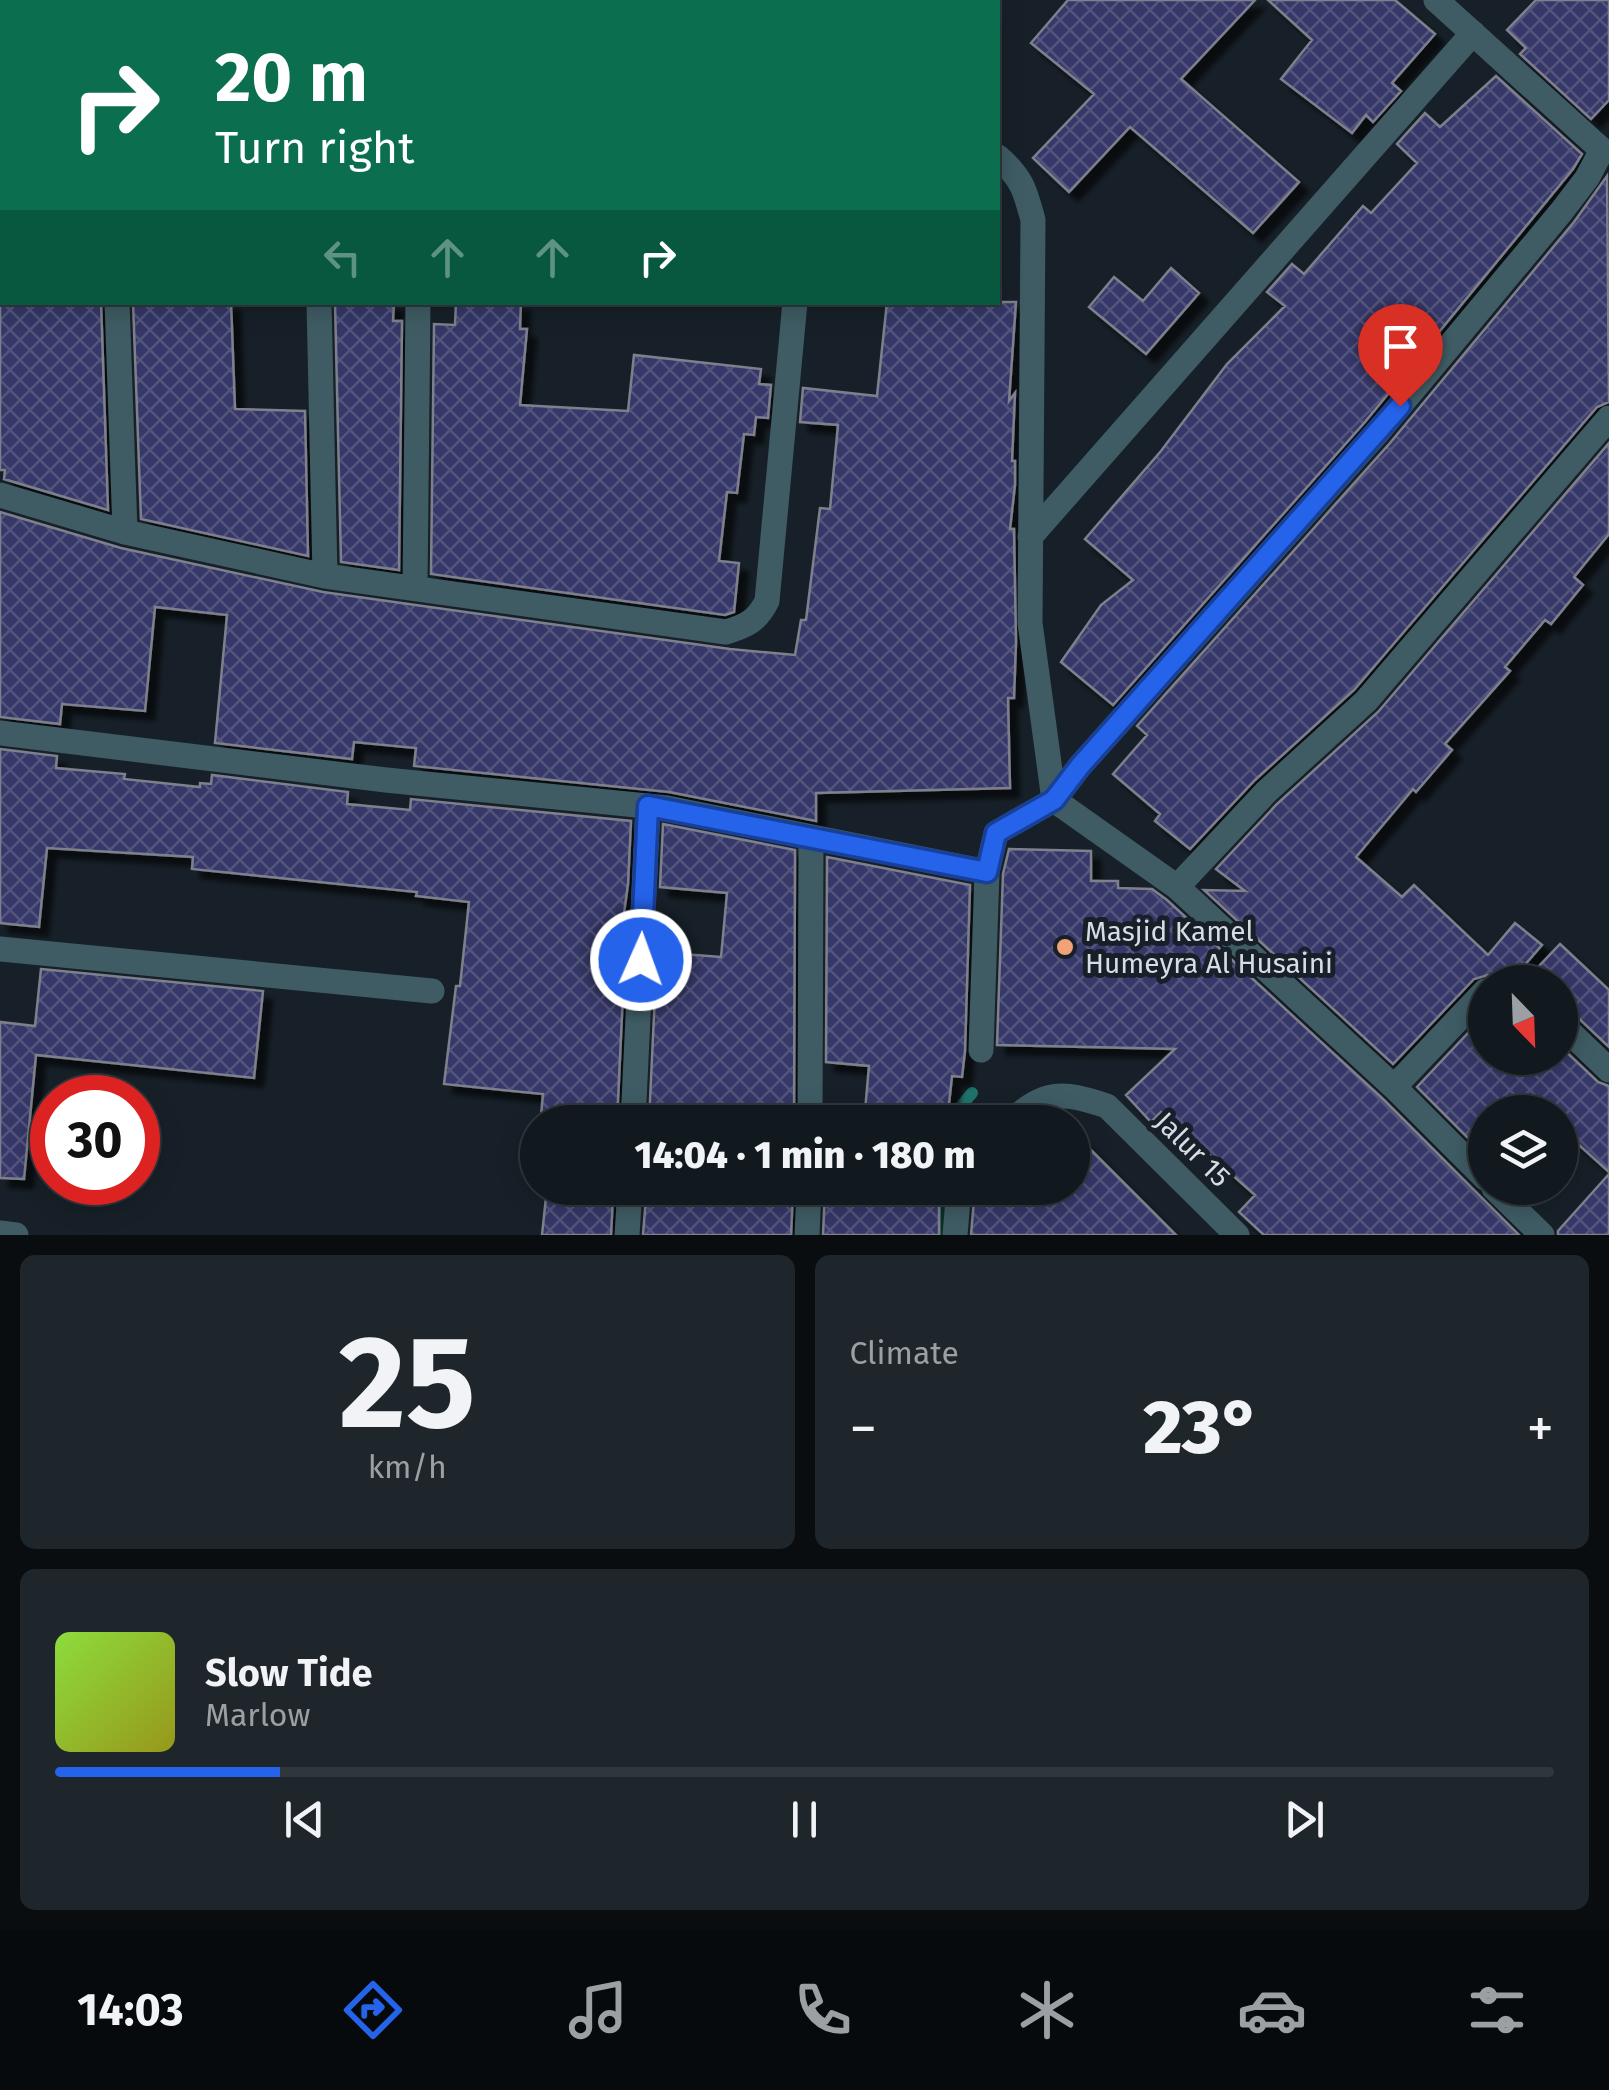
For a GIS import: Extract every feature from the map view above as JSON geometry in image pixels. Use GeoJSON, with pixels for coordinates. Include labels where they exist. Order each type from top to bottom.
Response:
{"type":"FeatureCollection","features":[{"type":"Feature","properties":{"kind":"street"},"geometry":{"type":"LineString","coordinates":[[981,1050],[987,872],[996,833],[1054,800],[1080,766],[1377,434],[1561,212],[1605,153],[1436,0]]}},
{"type":"Feature","properties":{"kind":"street"},"geometry":{"type":"LineString","coordinates":[[1030,538],[1473,33]]}},
{"type":"Feature","properties":{"kind":"street"},"geometry":{"type":"LineString","coordinates":[[1000,159],[1016,172],[1024,186],[1033,220],[1030,622],[1054,800],[1177,887],[1394,1087],[1468,1161]]}},
{"type":"Feature","properties":{"kind":"street"},"geometry":{"type":"LineString","coordinates":[[117,305],[125,532]]}},
{"type":"Feature","properties":{"kind":"street"},"geometry":{"type":"LineString","coordinates":[[319,305],[324,576]]}},
{"type":"Feature","properties":{"kind":"street"},"geometry":{"type":"LineString","coordinates":[[416,588],[418,305]]}},
{"type":"Feature","properties":{"kind":"street"},"geometry":{"type":"LineString","coordinates":[[0,494],[125,532],[324,576],[726,632],[748,626],[761,614],[767,601],[796,305]]}},
{"type":"Feature","properties":{"kind":"street"},"geometry":{"type":"LineString","coordinates":[[1177,887],[1266,792],[1366,701],[1609,418]]}},
{"type":"Feature","properties":{"kind":"street"},"geometry":{"type":"LineString","coordinates":[[0,732],[386,780],[648,806],[987,872]]}},
{"type":"Feature","properties":{"kind":"street"},"geometry":{"type":"LineString","coordinates":[[634,1105],[648,806]]}},
{"type":"Feature","properties":{"kind":"street"},"geometry":{"type":"LineString","coordinates":[[810,1105],[811,837]]}},
{"type":"Feature","properties":{"kind":"street"},"geometry":{"type":"LineString","coordinates":[[0,949],[432,991]]}},
{"type":"Feature","properties":{"kind":"street"},"geometry":{"type":"LineString","coordinates":[[1394,1087],[1468,1009]]}},
{"type":"Feature","properties":{"kind":"street"},"geometry":{"type":"LineString","coordinates":[[1578,1040],[1609,1070]]}},
{"type":"Feature","properties":{"kind":"street","name":"Jalur 15"},"geometry":{"type":"LineString","coordinates":[[1036,1105],[1052,1094],[1106,1106],[1237,1235]]}},
{"type":"Feature","properties":{"kind":"street"},"geometry":{"type":"LineString","coordinates":[[627,1235],[629,1205]]}},
{"type":"Feature","properties":{"kind":"street"},"geometry":{"type":"LineString","coordinates":[[807,1235],[808,1205]]}},
{"type":"Feature","properties":{"kind":"street"},"geometry":{"type":"LineString","coordinates":[[954,1235],[957,1205]]}},
{"type":"Feature","properties":{"kind":"street"},"geometry":{"type":"LineString","coordinates":[[1511,1205],[1542,1235]]}},
{"type":"Feature","properties":{"kind":"street"},"geometry":{"type":"LineString","coordinates":[[0,1233],[16,1235]]}},
{"type":"Feature","properties":{"kind":"building"},"geometry":{"type":"Polygon","coordinates":[[[1068,0],[1255,0],[1181,79],[1299,182],[1253,233],[1130,127],[1069,192],[1033,158],[1094,94],[1031,43],[1068,0]]]}},
{"type":"Feature","properties":{"kind":"building"},"geometry":{"type":"Polygon","coordinates":[[[1268,0],[1395,0],[1435,34],[1392,83],[1401,91],[1373,122],[1366,115],[1352,133],[1281,79],[1312,40],[1268,0]]]}},
{"type":"Feature","properties":{"kind":"building"},"geometry":{"type":"Polygon","coordinates":[[[1536,0],[1609,0],[1609,100],[1591,119],[1520,54],[1526,48],[1507,30],[1536,0]]]}},
{"type":"Feature","properties":{"kind":"building"},"geometry":{"type":"Polygon","coordinates":[[[1496,76],[1582,154],[1573,169],[1365,422],[1113,705],[1061,662],[1101,605],[1133,580],[1085,539],[1161,451],[1227,364],[1285,306],[1267,292],[1292,264],[1304,274],[1363,206],[1371,213],[1417,163],[1397,144],[1425,113],[1440,127],[1496,76]]]}},
{"type":"Feature","properties":{"kind":"building"},"geometry":{"type":"Polygon","coordinates":[[[1607,176],[1609,402],[1597,407],[1354,690],[1255,780],[1190,849],[1155,821],[1160,814],[1113,774],[1147,735],[1137,726],[1390,443],[1574,222],[1607,176]]]}},
{"type":"Feature","properties":{"kind":"building"},"geometry":{"type":"Polygon","coordinates":[[[1171,268],[1199,293],[1146,354],[1089,307],[1114,277],[1143,301],[1171,268]]]}},
{"type":"Feature","properties":{"kind":"building"},"geometry":{"type":"Polygon","coordinates":[[[1016,302],[1009,401],[1015,393],[1015,485],[1010,529],[1014,529],[1016,642],[1014,698],[1008,698],[1010,788],[816,793],[816,821],[669,792],[414,766],[416,748],[354,742],[352,759],[215,743],[227,615],[155,607],[145,711],[62,704],[60,724],[0,717],[0,512],[121,548],[323,592],[795,655],[801,620],[806,620],[820,508],[830,509],[838,425],[800,422],[803,388],[877,396],[887,305],[1016,302]]]}},
{"type":"Feature","properties":{"kind":"building"},"geometry":{"type":"Polygon","coordinates":[[[0,305],[101,305],[108,510],[4,479],[5,470],[0,470],[0,305]]]}},
{"type":"Feature","properties":{"kind":"building"},"geometry":{"type":"Polygon","coordinates":[[[133,305],[231,305],[235,409],[305,411],[308,556],[141,519],[133,305]]]}},
{"type":"Feature","properties":{"kind":"building"},"geometry":{"type":"Polygon","coordinates":[[[335,305],[394,305],[393,321],[402,321],[399,570],[341,562],[335,305]]]}},
{"type":"Feature","properties":{"kind":"building"},"geometry":{"type":"Polygon","coordinates":[[[456,305],[521,305],[520,329],[527,329],[520,405],[628,411],[634,355],[761,369],[759,384],[771,385],[768,418],[756,417],[754,435],[744,434],[737,493],[727,492],[719,561],[739,563],[734,612],[725,615],[431,574],[434,324],[455,325],[456,305]]]}},
{"type":"Feature","properties":{"kind":"building"},"geometry":{"type":"Polygon","coordinates":[[[1609,443],[1609,534],[1574,577],[1583,585],[1551,624],[1545,620],[1505,667],[1510,671],[1445,744],[1452,750],[1356,857],[1402,897],[1414,885],[1488,955],[1515,923],[1542,945],[1525,965],[1468,965],[1468,985],[1393,1064],[1204,890],[1245,891],[1216,869],[1277,804],[1378,712],[1609,443]]]}},
{"type":"Feature","properties":{"kind":"building"},"geometry":{"type":"Polygon","coordinates":[[[0,749],[57,756],[56,768],[125,774],[124,779],[200,787],[200,783],[211,784],[212,775],[348,792],[347,804],[410,810],[411,799],[631,821],[619,950],[625,950],[618,1105],[542,1105],[543,1094],[444,1084],[469,902],[416,896],[417,892],[192,869],[193,857],[47,848],[39,927],[0,923],[0,749]]]}},
{"type":"Feature","properties":{"kind":"building"},"geometry":{"type":"Polygon","coordinates":[[[663,824],[795,850],[794,1105],[650,1105],[657,952],[721,957],[727,893],[660,887],[663,824]]]}},
{"type":"Feature","properties":{"kind":"building"},"geometry":{"type":"Polygon","coordinates":[[[1009,849],[1091,851],[1091,881],[1118,881],[1118,888],[1152,889],[1383,1099],[1468,1184],[1468,1205],[1489,1205],[1519,1235],[1264,1235],[1239,1212],[1255,1195],[1161,1112],[1151,1122],[1126,1095],[1175,1049],[997,1045],[1003,874],[1009,849]]]}},
{"type":"Feature","properties":{"kind":"building"},"geometry":{"type":"Polygon","coordinates":[[[827,857],[970,885],[965,1051],[962,1077],[952,1076],[949,1105],[866,1105],[869,1066],[826,1062],[827,857]]]}},
{"type":"Feature","properties":{"kind":"building"},"geometry":{"type":"Polygon","coordinates":[[[1560,944],[1609,990],[1609,1047],[1578,1018],[1578,965],[1540,965],[1560,944]]]}},
{"type":"Feature","properties":{"kind":"building"},"geometry":{"type":"Polygon","coordinates":[[[41,969],[263,991],[254,1078],[36,1055],[34,1075],[30,1075],[24,1179],[0,1178],[0,1022],[35,1026],[41,969]]]}},
{"type":"Feature","properties":{"kind":"building"},"geometry":{"type":"Polygon","coordinates":[[[1468,1033],[1468,1075],[1578,1075],[1578,1063],[1598,1082],[1609,1086],[1609,1172],[1578,1144],[1578,1095],[1468,1095],[1468,1138],[1417,1087],[1468,1033]]]}},
{"type":"Feature","properties":{"kind":"building"},"geometry":{"type":"Polygon","coordinates":[[[1090,1149],[1176,1235],[971,1235],[974,1205],[1090,1205],[1090,1149]]]}},
{"type":"Feature","properties":{"kind":"building"},"geometry":{"type":"Polygon","coordinates":[[[1609,1174],[1609,1235],[1558,1235],[1558,1231],[1609,1174]]]}},
{"type":"Feature","properties":{"kind":"building"},"geometry":{"type":"Polygon","coordinates":[[[545,1205],[612,1205],[611,1235],[542,1235],[545,1205]]]}},
{"type":"Feature","properties":{"kind":"building"},"geometry":{"type":"Polygon","coordinates":[[[645,1205],[792,1205],[791,1235],[643,1235],[645,1205]]]}},
{"type":"Feature","properties":{"kind":"building"},"geometry":{"type":"Polygon","coordinates":[[[824,1205],[939,1205],[939,1235],[823,1235],[824,1205]]]}},
{"type":"Feature","properties":{"kind":"waterway"},"geometry":{"type":"LineString","coordinates":[[962,1105],[972,1093]]}},
{"type":"Feature","properties":{"kind":"waterway"},"geometry":{"type":"LineString","coordinates":[[938,1235],[942,1205]]}},
{"type":"Feature","properties":{"kind":"place","name":"Masjid Kamel Humeyra Al Husaini"},"geometry":{"type":"Point","coordinates":[1065,947]}},
{"type":"Feature","properties":{"kind":"route"},"geometry":{"type":"LineString","coordinates":[[641,960],[648,806],[987,872],[996,833],[1054,800],[1400,406]]}}]}
